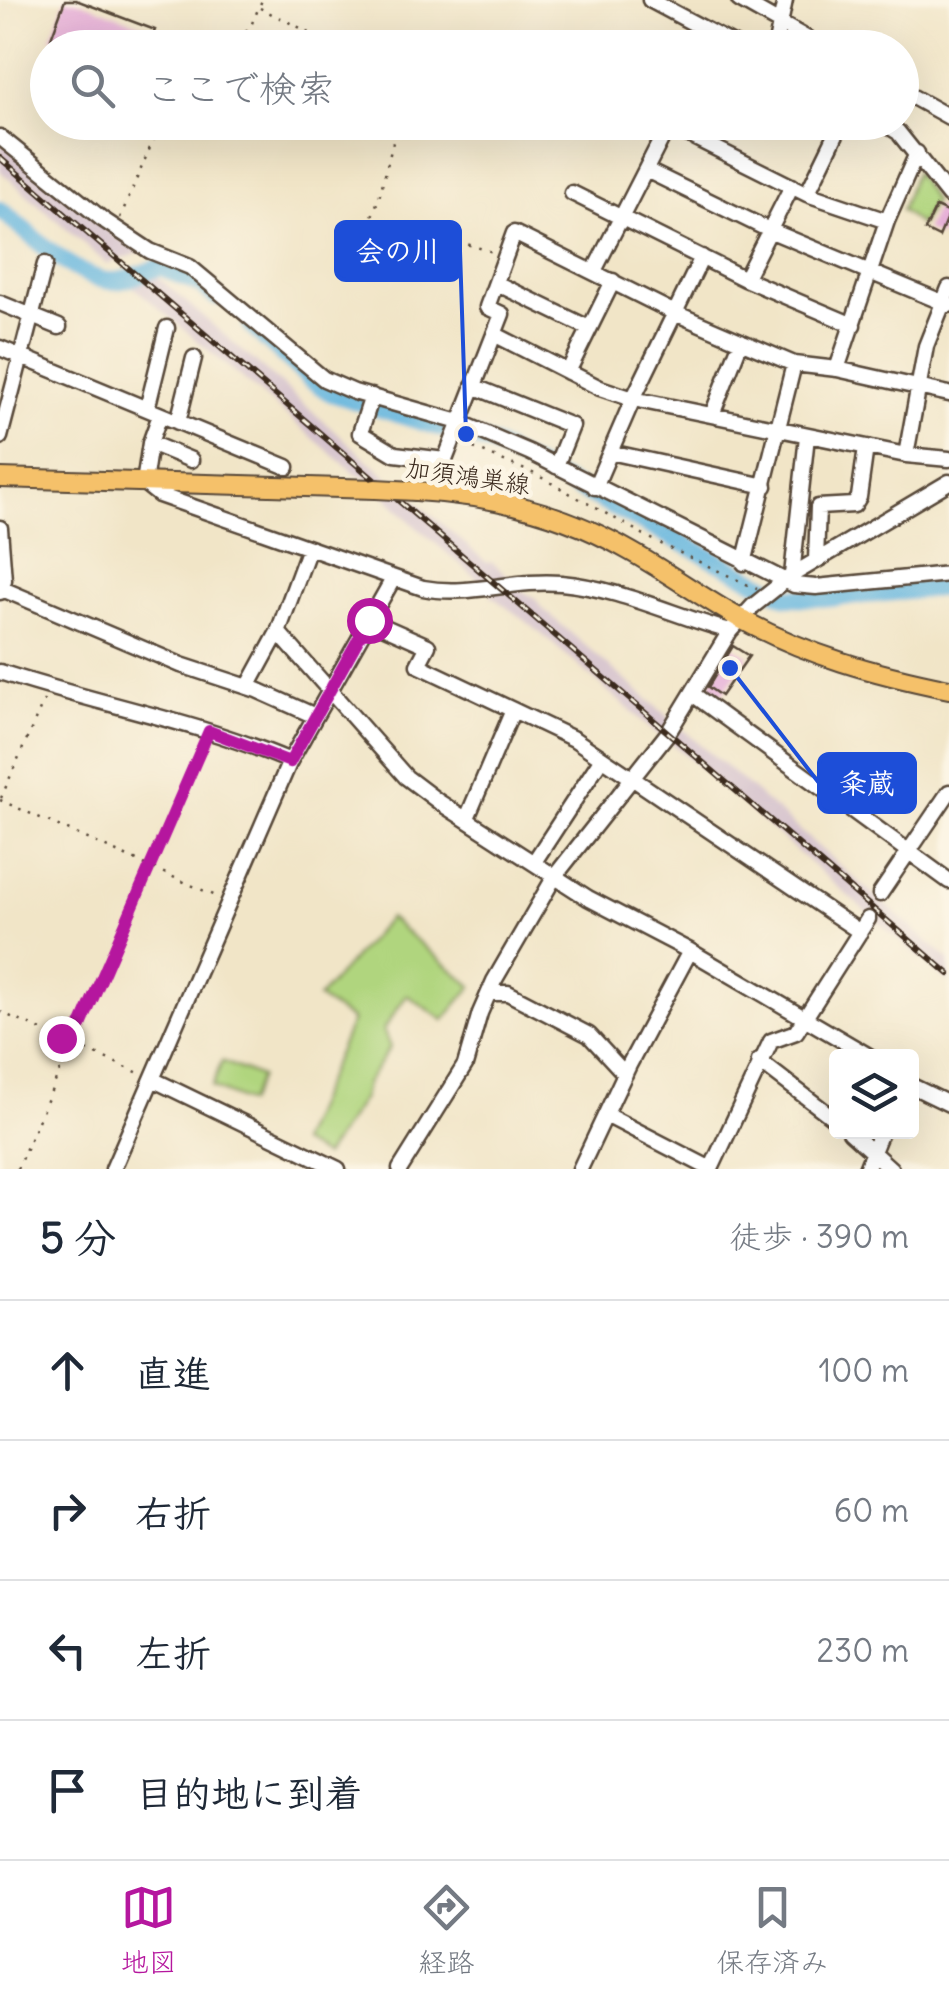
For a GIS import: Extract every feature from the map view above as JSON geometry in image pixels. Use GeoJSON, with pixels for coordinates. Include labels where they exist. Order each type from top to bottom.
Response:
{"type":"FeatureCollection","features":[{"type":"Feature","properties":{"kind":"main road","name":"加須鴻巣線"},"geometry":{"type":"LineString","coordinates":[[0,478],[375,489],[495,500],[585,528],[627,549],[736,626],[830,660],[949,689]]}},
{"type":"Feature","properties":{"kind":"street"},"geometry":{"type":"LineString","coordinates":[[650,0],[706,30]]}},
{"type":"Feature","properties":{"kind":"street"},"geometry":{"type":"LineString","coordinates":[[739,0],[788,30]]}},
{"type":"Feature","properties":{"kind":"street"},"geometry":{"type":"LineString","coordinates":[[779,30],[785,0]]}},
{"type":"Feature","properties":{"kind":"street"},"geometry":{"type":"LineString","coordinates":[[919,100],[949,117]]}},
{"type":"Feature","properties":{"kind":"street"},"geometry":{"type":"LineString","coordinates":[[0,137],[74,199],[116,228],[150,251],[190,267],[312,372],[338,386],[556,466],[781,584],[816,587],[949,574]]}},
{"type":"Feature","properties":{"kind":"street"},"geometry":{"type":"LineString","coordinates":[[594,271],[662,140]]}},
{"type":"Feature","properties":{"kind":"street"},"geometry":{"type":"LineString","coordinates":[[701,140],[807,194],[888,221]]}},
{"type":"Feature","properties":{"kind":"street"},"geometry":{"type":"LineString","coordinates":[[807,194],[833,140]]}},
{"type":"Feature","properties":{"kind":"street"},"geometry":{"type":"LineString","coordinates":[[905,140],[949,196]]}},
{"type":"Feature","properties":{"kind":"street"},"geometry":{"type":"LineString","coordinates":[[837,369],[916,153]]}},
{"type":"Feature","properties":{"kind":"street"},"geometry":{"type":"LineString","coordinates":[[646,170],[869,274],[947,298],[926,346],[906,455]]}},
{"type":"Feature","properties":{"kind":"street"},"geometry":{"type":"LineString","coordinates":[[745,279],[792,186]]}},
{"type":"Feature","properties":{"kind":"street"},"geometry":{"type":"LineString","coordinates":[[572,193],[745,279],[852,325]]}},
{"type":"Feature","properties":{"kind":"street"},"geometry":{"type":"LineString","coordinates":[[370,400],[360,433],[394,454],[445,460],[502,314],[487,307],[514,233],[676,313],[794,364],[837,369],[949,394]]}},
{"type":"Feature","properties":{"kind":"street"},"geometry":{"type":"LineString","coordinates":[[595,487],[702,257]]}},
{"type":"Feature","properties":{"kind":"street"},"geometry":{"type":"LineString","coordinates":[[0,436],[44,264]]}},
{"type":"Feature","properties":{"kind":"street"},"geometry":{"type":"LineString","coordinates":[[568,372],[614,281]]}},
{"type":"Feature","properties":{"kind":"street"},"geometry":{"type":"LineString","coordinates":[[498,284],[589,328]]}},
{"type":"Feature","properties":{"kind":"street"},"geometry":{"type":"LineString","coordinates":[[0,304],[59,328]]}},
{"type":"Feature","properties":{"kind":"street"},"geometry":{"type":"LineString","coordinates":[[166,328],[144,483],[159,495],[435,591],[480,590],[524,583],[584,586],[736,626]]}},
{"type":"Feature","properties":{"kind":"street"},"geometry":{"type":"LineString","coordinates":[[494,334],[600,388],[633,399],[866,448],[949,459]]}},
{"type":"Feature","properties":{"kind":"street"},"geometry":{"type":"LineString","coordinates":[[712,415],[741,340]]}},
{"type":"Feature","properties":{"kind":"street"},"geometry":{"type":"LineString","coordinates":[[0,348],[287,468]]}},
{"type":"Feature","properties":{"kind":"street"},"geometry":{"type":"LineString","coordinates":[[178,422],[194,358]]}},
{"type":"Feature","properties":{"kind":"street"},"geometry":{"type":"LineString","coordinates":[[744,563],[794,364]]}},
{"type":"Feature","properties":{"kind":"street"},"geometry":{"type":"LineString","coordinates":[[472,386],[572,426],[556,466]]}},
{"type":"Feature","properties":{"kind":"street"},"geometry":{"type":"LineString","coordinates":[[781,584],[807,436]]}},
{"type":"Feature","properties":{"kind":"street"},"geometry":{"type":"LineString","coordinates":[[150,443],[191,460]]}},
{"type":"Feature","properties":{"kind":"street"},"geometry":{"type":"LineString","coordinates":[[816,560],[818,507],[854,505],[859,497],[866,448]]}},
{"type":"Feature","properties":{"kind":"street"},"geometry":{"type":"LineString","coordinates":[[610,452],[765,486]]}},
{"type":"Feature","properties":{"kind":"street"},"geometry":{"type":"LineString","coordinates":[[400,1169],[466,1065],[489,993],[555,876],[694,696],[736,626],[781,584],[816,560],[949,482]]}},
{"type":"Feature","properties":{"kind":"street"},"geometry":{"type":"LineString","coordinates":[[0,528],[4,549],[0,589],[315,716]]}},
{"type":"Feature","properties":{"kind":"street"},"geometry":{"type":"LineString","coordinates":[[248,687],[278,632],[309,548]]}},
{"type":"Feature","properties":{"kind":"street"},"geometry":{"type":"LineString","coordinates":[[113,1169],[290,762],[392,579]]}},
{"type":"Feature","properties":{"kind":"street"},"geometry":{"type":"LineString","coordinates":[[369,620],[428,646],[418,665],[574,740],[633,777],[774,878],[864,926],[796,1032],[771,1041],[711,1169],[606,1115]]}},
{"type":"Feature","properties":{"kind":"street"},"geometry":{"type":"LineString","coordinates":[[278,632],[406,777],[588,898],[690,951],[857,1049]]}},
{"type":"Feature","properties":{"kind":"street"},"geometry":{"type":"LineString","coordinates":[[0,672],[150,712],[290,762]]}},
{"type":"Feature","properties":{"kind":"street"},"geometry":{"type":"LineString","coordinates":[[694,696],[949,881]]}},
{"type":"Feature","properties":{"kind":"street"},"geometry":{"type":"LineString","coordinates":[[467,818],[513,710]]}},
{"type":"Feature","properties":{"kind":"street"},"geometry":{"type":"LineString","coordinates":[[534,862],[602,758]]}},
{"type":"Feature","properties":{"kind":"street"},"geometry":{"type":"LineString","coordinates":[[880,894],[944,810],[949,792]]}},
{"type":"Feature","properties":{"kind":"street"},"geometry":{"type":"LineString","coordinates":[[580,1169],[690,951]]}},
{"type":"Feature","properties":{"kind":"street"},"geometry":{"type":"LineString","coordinates":[[489,993],[508,992],[589,1035],[625,1074]]}},
{"type":"Feature","properties":{"kind":"street"},"geometry":{"type":"LineString","coordinates":[[759,1061],[829,1115]]}},
{"type":"Feature","properties":{"kind":"street"},"geometry":{"type":"LineString","coordinates":[[154,1080],[338,1169]]}},
{"type":"Feature","properties":{"kind":"street"},"geometry":{"type":"LineString","coordinates":[[919,1091],[949,1104]]}},
{"type":"Feature","properties":{"kind":"street"},"geometry":{"type":"LineString","coordinates":[[858,1139],[891,1169]]}},
{"type":"Feature","properties":{"kind":"street"},"geometry":{"type":"LineString","coordinates":[[866,1169],[878,1139]]}},
{"type":"Feature","properties":{"kind":"path"},"geometry":{"type":"LineString","coordinates":[[247,30],[262,0]]}},
{"type":"Feature","properties":{"kind":"path"},"geometry":{"type":"LineString","coordinates":[[260,8],[304,30]]}},
{"type":"Feature","properties":{"kind":"path"},"geometry":{"type":"LineString","coordinates":[[116,228],[153,140]]}},
{"type":"Feature","properties":{"kind":"path"},"geometry":{"type":"LineString","coordinates":[[394,140],[369,224],[446,247],[460,242],[506,256]]}},
{"type":"Feature","properties":{"kind":"path"},"geometry":{"type":"LineString","coordinates":[[456,431],[658,542],[781,584]]}},
{"type":"Feature","properties":{"kind":"path"},"geometry":{"type":"LineString","coordinates":[[50,687],[0,800],[230,903]]}},
{"type":"Feature","properties":{"kind":"path"},"geometry":{"type":"LineString","coordinates":[[17,1169],[209,731]]}},
{"type":"Feature","properties":{"kind":"path"},"geometry":{"type":"LineString","coordinates":[[0,1012],[154,1080]]}},
{"type":"Feature","properties":{"kind":"shaded area"},"geometry":{"type":"Polygon","coordinates":[[[0,140],[116,237],[145,251],[107,264],[0,171],[0,140]]]}},
{"type":"Feature","properties":{"kind":"shaded area"},"geometry":{"type":"Polygon","coordinates":[[[154,274],[487,563],[492,562],[512,579],[485,585],[413,524],[368,479],[352,471],[129,283],[154,274]]]}},
{"type":"Feature","properties":{"kind":"shaded area"},"geometry":{"type":"Polygon","coordinates":[[[518,589],[535,598],[673,721],[661,737],[531,625],[490,595],[518,589]]]}},
{"type":"Feature","properties":{"kind":"shaded area"},"geometry":{"type":"Polygon","coordinates":[[[679,726],[949,960],[949,983],[668,740],[679,726]]]}},
{"type":"Feature","properties":{"kind":"green space"},"geometry":{"type":"Polygon","coordinates":[[[915,172],[934,201],[920,225],[901,210],[915,172]]]}},
{"type":"Feature","properties":{"kind":"green space"},"geometry":{"type":"Polygon","coordinates":[[[389,918],[472,986],[444,1020],[407,995],[383,1030],[390,1047],[366,1084],[363,1098],[324,1156],[299,1143],[352,1020],[318,998],[389,918]]]}},
{"type":"Feature","properties":{"kind":"green space"},"geometry":{"type":"Polygon","coordinates":[[[222,1061],[260,1077],[248,1103],[212,1087],[222,1061]]]}},
{"type":"Feature","properties":{"kind":"building"},"geometry":{"type":"Polygon","coordinates":[[[65,0],[76,0],[155,30],[54,30],[65,0]]]}},
{"type":"Feature","properties":{"kind":"building"},"geometry":{"type":"Polygon","coordinates":[[[936,207],[949,213],[939,237],[925,230],[936,207]]]}},
{"type":"Feature","properties":{"kind":"building"},"geometry":{"type":"Polygon","coordinates":[[[733,646],[749,656],[721,696],[708,687],[733,646]]]}},
{"type":"Feature","properties":{"kind":"waterway"},"geometry":{"type":"LineString","coordinates":[[0,210],[54,254],[86,274],[115,281],[162,267],[199,284],[216,297]]}},
{"type":"Feature","properties":{"kind":"waterway"},"geometry":{"type":"LineString","coordinates":[[251,326],[331,393],[491,444],[787,597],[831,598],[949,587]]}},
{"type":"Feature","properties":{"kind":"railway"},"geometry":{"type":"LineString","coordinates":[[0,158],[949,974]]}},
{"type":"Feature","properties":{"kind":"place","name":"会の川"},"geometry":{"type":"Point","coordinates":[466,434]}},
{"type":"Feature","properties":{"kind":"place","name":"粂蔵"},"geometry":{"type":"Point","coordinates":[730,668]}},
{"type":"Feature","properties":{"kind":"route"},"geometry":{"type":"LineString","coordinates":[[61,1038],[73,1044],[209,731],[290,762],[369,620]]}}]}
